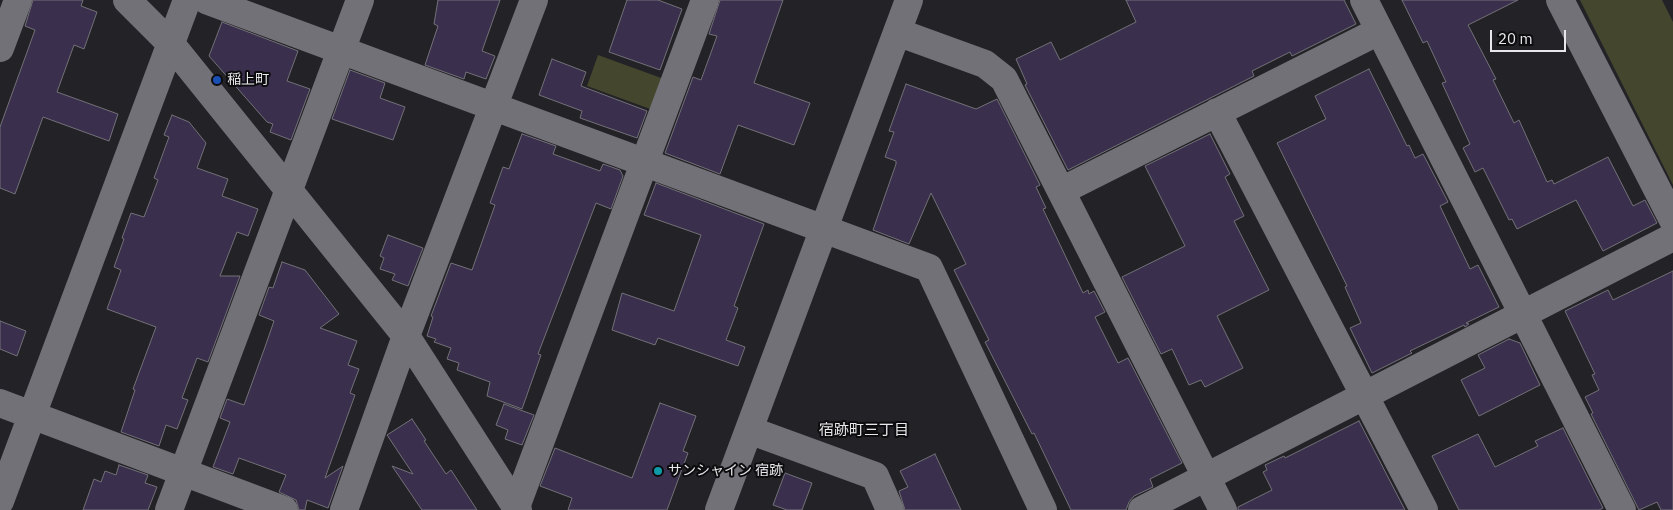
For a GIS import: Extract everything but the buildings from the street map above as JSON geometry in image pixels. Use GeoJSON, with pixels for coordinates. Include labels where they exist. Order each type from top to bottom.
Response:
{"type":"FeatureCollection","features":[{"type":"Feature","properties":{"kind":"street"},"geometry":{"type":"LineString","coordinates":[[0,48],[18,0]]}},
{"type":"Feature","properties":{"kind":"street"},"geometry":{"type":"LineString","coordinates":[[127,0],[171,44],[406,336],[517,509]]}},
{"type":"Feature","properties":{"kind":"street"},"geometry":{"type":"LineString","coordinates":[[0,501],[187,0]]}},
{"type":"Feature","properties":{"kind":"street"},"geometry":{"type":"LineString","coordinates":[[206,0],[823,231],[929,268],[1043,510]]}},
{"type":"Feature","properties":{"kind":"street"},"geometry":{"type":"LineString","coordinates":[[168,510],[360,0]]}},
{"type":"Feature","properties":{"kind":"street"},"geometry":{"type":"LineString","coordinates":[[344,510],[406,336],[534,0]]}},
{"type":"Feature","properties":{"kind":"street"},"geometry":{"type":"LineString","coordinates":[[517,509],[705,0]]}},
{"type":"Feature","properties":{"kind":"street"},"geometry":{"type":"LineString","coordinates":[[719,510],[909,0]]}},
{"type":"Feature","properties":{"kind":"street"},"geometry":{"type":"LineString","coordinates":[[1364,0],[1622,510]]}},
{"type":"Feature","properties":{"kind":"street"},"geometry":{"type":"LineString","coordinates":[[1560,0],[1673,220]]}},
{"type":"Feature","properties":{"kind":"street"},"geometry":{"type":"LineString","coordinates":[[1061,191],[1379,31]]}},
{"type":"Feature","properties":{"kind":"street"},"geometry":{"type":"LineString","coordinates":[[896,32],[985,64],[1004,79],[1223,510]]}},
{"type":"Feature","properties":{"kind":"street"},"geometry":{"type":"LineString","coordinates":[[1217,112],[1424,510]]}},
{"type":"Feature","properties":{"kind":"street"},"geometry":{"type":"LineString","coordinates":[[1142,510],[1673,237]]}},
{"type":"Feature","properties":{"kind":"street"},"geometry":{"type":"LineString","coordinates":[[0,403],[284,510]]}},
{"type":"Feature","properties":{"kind":"street"},"geometry":{"type":"LineString","coordinates":[[749,430],[875,476],[890,510]]}},
{"type":"Feature","properties":{"kind":"green space"},"geometry":{"type":"Polygon","coordinates":[[[1580,0],[1662,0],[1673,22],[1673,185],[1580,0]]]}},
{"type":"Feature","properties":{"kind":"green space"},"geometry":{"type":"Polygon","coordinates":[[[598,55],[664,79],[653,110],[587,86],[598,55]]]}},
{"type":"Feature","properties":{"kind":"place","name":"稲上町"},"geometry":{"type":"Point","coordinates":[217,80]}},
{"type":"Feature","properties":{"kind":"place","name":"サンシャイン 宿跡"},"geometry":{"type":"Point","coordinates":[658,471]}},
{"type":"Feature","properties":{"kind":"district","name":"宿跡町三丁目"},"geometry":{"type":"Point","coordinates":[864,431]}}]}
